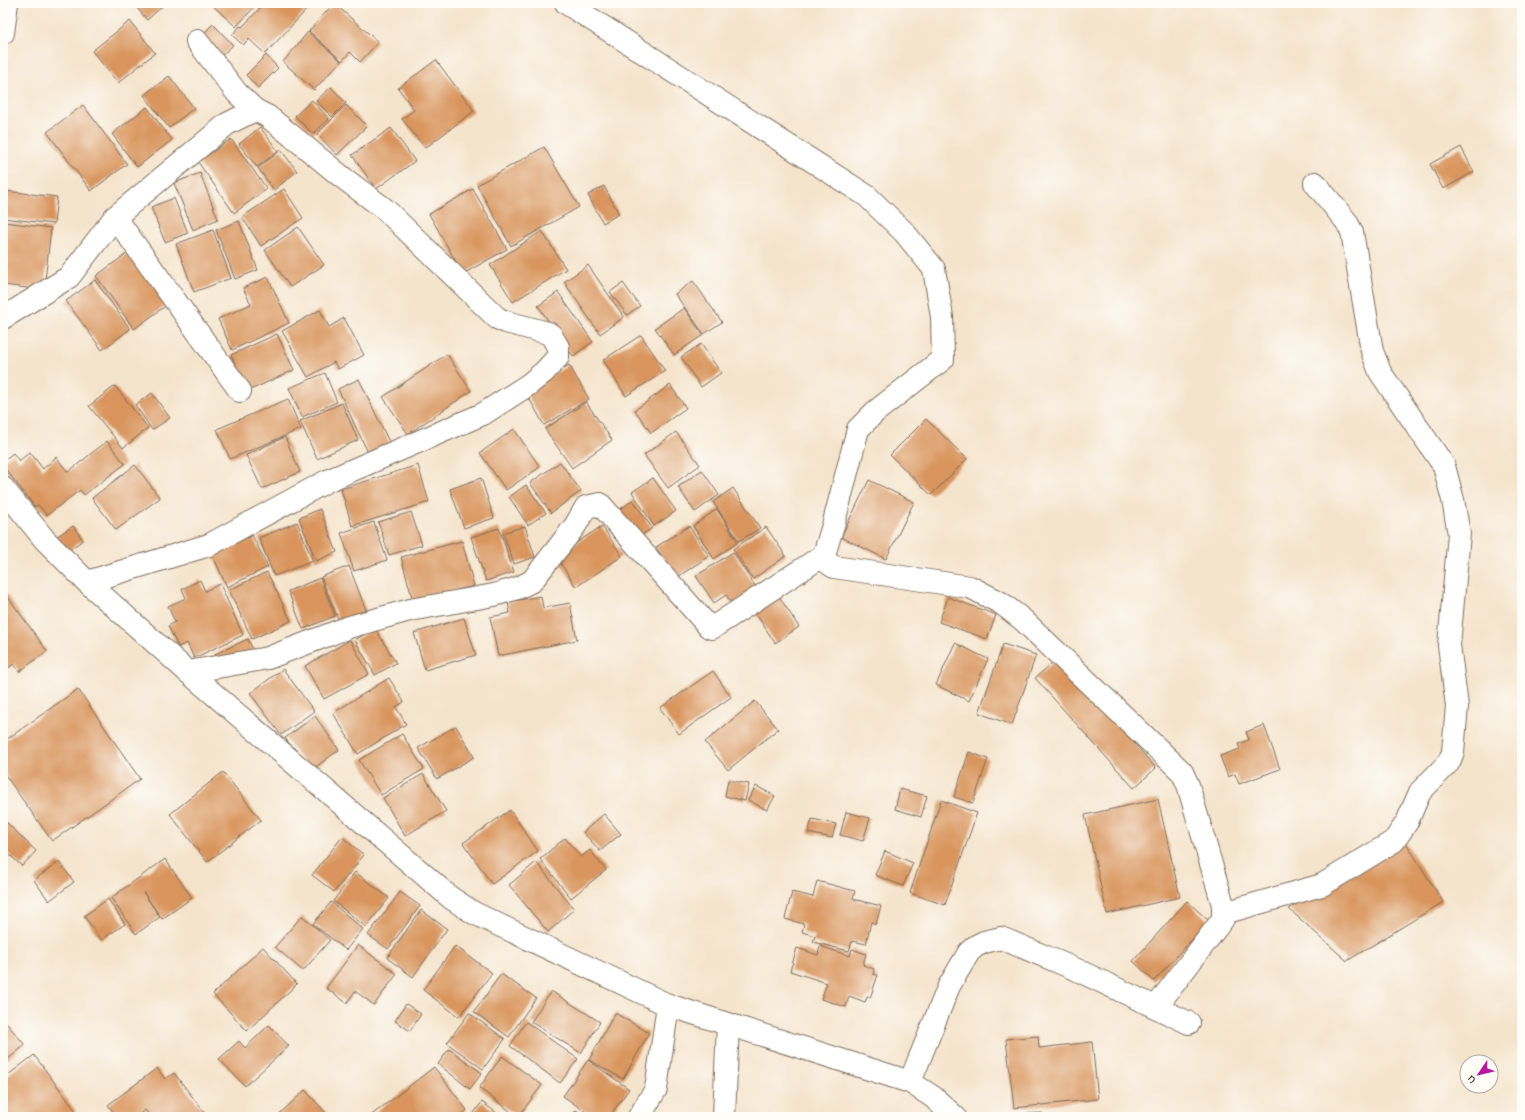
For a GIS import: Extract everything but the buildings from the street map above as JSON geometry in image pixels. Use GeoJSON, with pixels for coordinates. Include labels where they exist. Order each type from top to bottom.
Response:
{"type":"FeatureCollection","features":[{"type":"Feature","properties":{"kind":"street"},"geometry":{"type":"LineString","coordinates":[[3,34],[7,3]]}},
{"type":"Feature","properties":{"kind":"street"},"geometry":{"type":"LineString","coordinates":[[188,672],[268,658],[349,627],[410,610],[494,595],[518,588],[532,581],[575,526],[586,507],[596,504],[600,504],[709,627],[712,628],[824,555],[858,429],[875,412],[943,359],[942,316],[934,269],[904,232],[867,196],[566,3]]}},
{"type":"Feature","properties":{"kind":"street"},"geometry":{"type":"LineString","coordinates":[[87,582],[209,545],[327,481],[483,414],[528,385],[544,372],[559,354],[558,347],[551,335],[548,333],[519,326],[497,318],[386,210],[267,116],[255,110],[237,93],[197,41]]}},
{"type":"Feature","properties":{"kind":"street"},"geometry":{"type":"LineString","coordinates":[[3,318],[69,277],[115,217],[227,124],[255,110]]}},
{"type":"Feature","properties":{"kind":"street"},"geometry":{"type":"LineString","coordinates":[[1224,913],[1322,885],[1394,840],[1407,822],[1420,792],[1449,762],[1453,752],[1457,706],[1449,645],[1459,534],[1453,500],[1444,466],[1380,372],[1372,351],[1352,232],[1346,221],[1315,183]]}},
{"type":"Feature","properties":{"kind":"street"},"geometry":{"type":"LineString","coordinates":[[115,217],[240,392]]}},
{"type":"Feature","properties":{"kind":"street"},"geometry":{"type":"LineString","coordinates":[[3,488],[45,540],[87,582],[188,672],[451,898],[474,913],[498,925],[668,1005],[910,1082],[933,1097],[955,1117]]}},
{"type":"Feature","properties":{"kind":"street"},"geometry":{"type":"LineString","coordinates":[[824,555],[828,563],[834,567],[970,587],[1001,604],[1023,620],[1182,772],[1188,785],[1221,897],[1224,913],[1223,919],[1156,1007]]}},
{"type":"Feature","properties":{"kind":"street"},"geometry":{"type":"LineString","coordinates":[[910,1082],[950,986],[969,952],[984,942],[1001,938],[1075,969],[1189,1023]]}},
{"type":"Feature","properties":{"kind":"street"},"geometry":{"type":"LineString","coordinates":[[638,1117],[656,1089],[668,1005]]}},
{"type":"Feature","properties":{"kind":"street"},"geometry":{"type":"LineString","coordinates":[[724,1117],[728,1024]]}}]}
